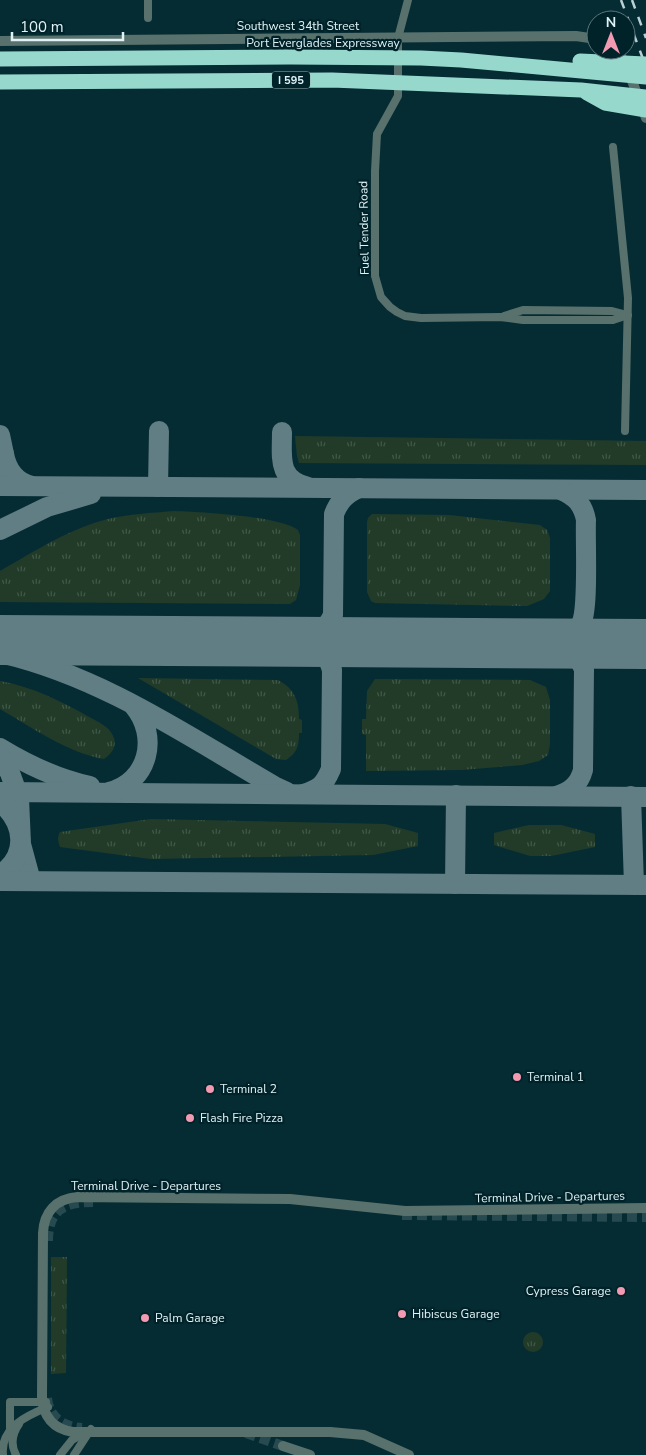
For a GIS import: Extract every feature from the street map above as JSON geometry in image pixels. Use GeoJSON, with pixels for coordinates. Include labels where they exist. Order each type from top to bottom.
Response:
{"type":"FeatureCollection","features":[{"type":"Feature","properties":{"kind":"highway","name":"Port Everglades Expressway"},"geometry":{"type":"LineString","coordinates":[[0,59],[352,57],[461,60],[646,77]]}},
{"type":"Feature","properties":{"kind":"highway"},"geometry":{"type":"LineString","coordinates":[[461,60],[565,60],[646,64]]}},
{"type":"Feature","properties":{"kind":"highway","name":"I 595"},"geometry":{"type":"LineString","coordinates":[[0,82],[332,80],[581,90],[646,97]]}},
{"type":"Feature","properties":{"kind":"highway"},"geometry":{"type":"LineString","coordinates":[[581,90],[605,102],[646,110]]}},
{"type":"Feature","properties":{"kind":"street"},"geometry":{"type":"LineString","coordinates":[[148,0],[148,18]]}},
{"type":"Feature","properties":{"kind":"street","name":"Fuel Tender Road"},"geometry":{"type":"LineString","coordinates":[[408,0],[398,38],[398,96],[376,134],[375,276],[381,297],[396,312],[413,318],[500,317],[523,320],[613,320],[628,315]]}},
{"type":"Feature","properties":{"kind":"street","name":"Southwest 34th Street"},"geometry":{"type":"LineString","coordinates":[[0,41],[576,36],[586,38]]}},
{"type":"Feature","properties":{"kind":"street"},"geometry":{"type":"LineString","coordinates":[[624,60],[646,118]]}},
{"type":"Feature","properties":{"kind":"street"},"geometry":{"type":"LineString","coordinates":[[613,147],[626,273],[628,315],[625,432]]}},
{"type":"Feature","properties":{"kind":"street","name":"Terminal Drive - Departures"},"geometry":{"type":"LineString","coordinates":[[409,1455],[364,1435],[330,1432],[72,1432],[54,1425],[45,1412],[42,1397],[43,1233],[45,1219],[49,1211],[60,1201],[77,1197],[290,1198],[405,1210],[646,1208]]}},
{"type":"Feature","properties":{"kind":"street"},"geometry":{"type":"LineString","coordinates":[[3,1455],[1,1442],[3,1436],[10,1428],[48,1404],[10,1402],[10,1428]]}},
{"type":"Feature","properties":{"kind":"street"},"geometry":{"type":"LineString","coordinates":[[16,1455],[12,1444],[13,1436],[21,1420]]}},
{"type":"Feature","properties":{"kind":"street"},"geometry":{"type":"LineString","coordinates":[[60,1455],[72,1440],[92,1428],[74,1455]]}},
{"type":"Feature","properties":{"kind":"street"},"geometry":{"type":"LineString","coordinates":[[283,1446],[310,1455]]}},
{"type":"Feature","properties":{"kind":"green space"},"geometry":{"type":"Polygon","coordinates":[[[295,436],[646,441],[646,465],[299,463],[295,436]]]}},
{"type":"Feature","properties":{"kind":"green space"},"geometry":{"type":"Polygon","coordinates":[[[174,511],[257,518],[288,525],[298,530],[300,535],[300,585],[296,600],[290,604],[0,602],[0,571],[52,541],[108,519],[174,511]]]}},
{"type":"Feature","properties":{"kind":"green space"},"geometry":{"type":"Polygon","coordinates":[[[372,514],[449,515],[540,525],[547,530],[550,538],[550,591],[544,599],[527,606],[375,603],[371,601],[367,592],[367,522],[372,514]]]}},
{"type":"Feature","properties":{"kind":"green space"},"geometry":{"type":"Polygon","coordinates":[[[138,678],[278,680],[288,687],[297,701],[299,719],[302,720],[302,733],[299,733],[297,749],[286,760],[276,759],[138,678]]]}},
{"type":"Feature","properties":{"kind":"green space"},"geometry":{"type":"Polygon","coordinates":[[[375,679],[530,680],[546,687],[550,700],[550,744],[548,755],[539,761],[522,765],[461,770],[366,771],[366,735],[362,734],[362,719],[366,719],[367,691],[375,679]]]}},
{"type":"Feature","properties":{"kind":"green space"},"geometry":{"type":"Polygon","coordinates":[[[0,681],[46,695],[68,705],[106,727],[115,743],[113,749],[104,759],[90,756],[63,745],[24,724],[0,709],[0,681]]]}},
{"type":"Feature","properties":{"kind":"green space"},"geometry":{"type":"Polygon","coordinates":[[[151,819],[385,824],[418,833],[418,846],[373,855],[151,859],[60,847],[58,838],[60,832],[151,819]]]}},
{"type":"Feature","properties":{"kind":"green space"},"geometry":{"type":"Polygon","coordinates":[[[529,825],[561,825],[595,834],[595,847],[551,856],[530,856],[494,845],[494,833],[529,825]]]}},
{"type":"Feature","properties":{"kind":"green space"},"geometry":{"type":"Polygon","coordinates":[[[51,1257],[67,1257],[66,1373],[51,1374],[51,1257]]]}},
{"type":"Feature","properties":{"kind":"green space"},"geometry":{"type":"Polygon","coordinates":[[[529,1332],[537,1332],[543,1338],[543,1346],[537,1352],[529,1352],[523,1346],[523,1338],[529,1332]]]}},
{"type":"Feature","properties":{"kind":"taxiway"},"geometry":{"type":"LineString","coordinates":[[158,487],[159,431]]}},
{"type":"Feature","properties":{"kind":"taxiway"},"geometry":{"type":"LineString","coordinates":[[282,432],[282,459],[286,473],[291,479],[308,487]]}},
{"type":"Feature","properties":{"kind":"taxiway"},"geometry":{"type":"LineString","coordinates":[[0,435],[4,454],[0,467]]}},
{"type":"Feature","properties":{"kind":"taxiway"},"geometry":{"type":"LineString","coordinates":[[4,454],[7,465],[16,478],[32,486]]}},
{"type":"Feature","properties":{"kind":"taxiway"},"geometry":{"type":"LineString","coordinates":[[0,486],[646,490]]}},
{"type":"Feature","properties":{"kind":"taxiway"},"geometry":{"type":"LineString","coordinates":[[293,641],[306,638],[322,630],[333,615],[334,514],[344,498],[359,488]]}},
{"type":"Feature","properties":{"kind":"taxiway"},"geometry":{"type":"LineString","coordinates":[[554,643],[569,636],[581,624],[586,590],[585,514],[578,501],[561,490]]}},
{"type":"Feature","properties":{"kind":"taxiway"},"geometry":{"type":"LineString","coordinates":[[0,530],[47,507],[91,494]]}},
{"type":"Feature","properties":{"kind":"taxiway"},"geometry":{"type":"LineString","coordinates":[[291,642],[317,648],[326,657],[332,670],[331,769],[321,786],[303,794]]}},
{"type":"Feature","properties":{"kind":"taxiway"},"geometry":{"type":"LineString","coordinates":[[554,643],[572,651],[578,657],[584,669],[583,770],[579,780],[573,787],[556,796]]}},
{"type":"Feature","properties":{"kind":"taxiway"},"geometry":{"type":"LineString","coordinates":[[0,653],[37,663],[73,676],[108,692],[142,709],[287,792]]}},
{"type":"Feature","properties":{"kind":"taxiway"},"geometry":{"type":"LineString","coordinates":[[109,792],[123,787],[133,779],[141,768],[146,756],[148,744],[146,731],[142,718],[134,706]]}},
{"type":"Feature","properties":{"kind":"taxiway"},"geometry":{"type":"LineString","coordinates":[[0,748],[43,771],[66,780],[90,786]]}},
{"type":"Feature","properties":{"kind":"taxiway"},"geometry":{"type":"LineString","coordinates":[[0,757],[10,773],[19,798],[21,844],[31,881]]}},
{"type":"Feature","properties":{"kind":"taxiway"},"geometry":{"type":"LineString","coordinates":[[0,792],[646,797]]}},
{"type":"Feature","properties":{"kind":"taxiway"},"geometry":{"type":"LineString","coordinates":[[455,884],[456,795]]}},
{"type":"Feature","properties":{"kind":"taxiway"},"geometry":{"type":"LineString","coordinates":[[631,796],[634,885]]}},
{"type":"Feature","properties":{"kind":"taxiway"},"geometry":{"type":"LineString","coordinates":[[0,802],[15,819],[20,839],[16,858],[0,875]]}},
{"type":"Feature","properties":{"kind":"taxiway"},"geometry":{"type":"LineString","coordinates":[[0,881],[646,885]]}},
{"type":"Feature","properties":{"kind":"runway"},"geometry":{"type":"LineString","coordinates":[[0,640],[646,644]]}},
{"type":"Feature","properties":{"kind":"tunnel"},"geometry":{"type":"LineString","coordinates":[[48,1241],[51,1222],[60,1210],[74,1204],[93,1202]]}},
{"type":"Feature","properties":{"kind":"tunnel"},"geometry":{"type":"LineString","coordinates":[[402,1215],[646,1217]]}},
{"type":"Feature","properties":{"kind":"tunnel"},"geometry":{"type":"LineString","coordinates":[[47,1398],[48,1405],[58,1420],[69,1426],[82,1428]]}},
{"type":"Feature","properties":{"kind":"tunnel"},"geometry":{"type":"LineString","coordinates":[[246,1433],[283,1446]]}},
{"type":"Feature","properties":{"kind":"railway"},"geometry":{"type":"LineString","coordinates":[[621,0],[646,67]]}},
{"type":"Feature","properties":{"kind":"railway"},"geometry":{"type":"LineString","coordinates":[[632,0],[646,38]]}},
{"type":"Feature","properties":{"kind":"place","name":"Terminal 1"},"geometry":{"type":"Point","coordinates":[517,1077]}},
{"type":"Feature","properties":{"kind":"place","name":"Terminal 2"},"geometry":{"type":"Point","coordinates":[210,1089]}},
{"type":"Feature","properties":{"kind":"place","name":"Flash Fire Pizza"},"geometry":{"type":"Point","coordinates":[190,1118]}},
{"type":"Feature","properties":{"kind":"place","name":"Cypress Garage"},"geometry":{"type":"Point","coordinates":[621,1291]}},
{"type":"Feature","properties":{"kind":"place","name":"Hibiscus Garage"},"geometry":{"type":"Point","coordinates":[402,1314]}},
{"type":"Feature","properties":{"kind":"place","name":"Palm Garage"},"geometry":{"type":"Point","coordinates":[145,1318]}}]}
